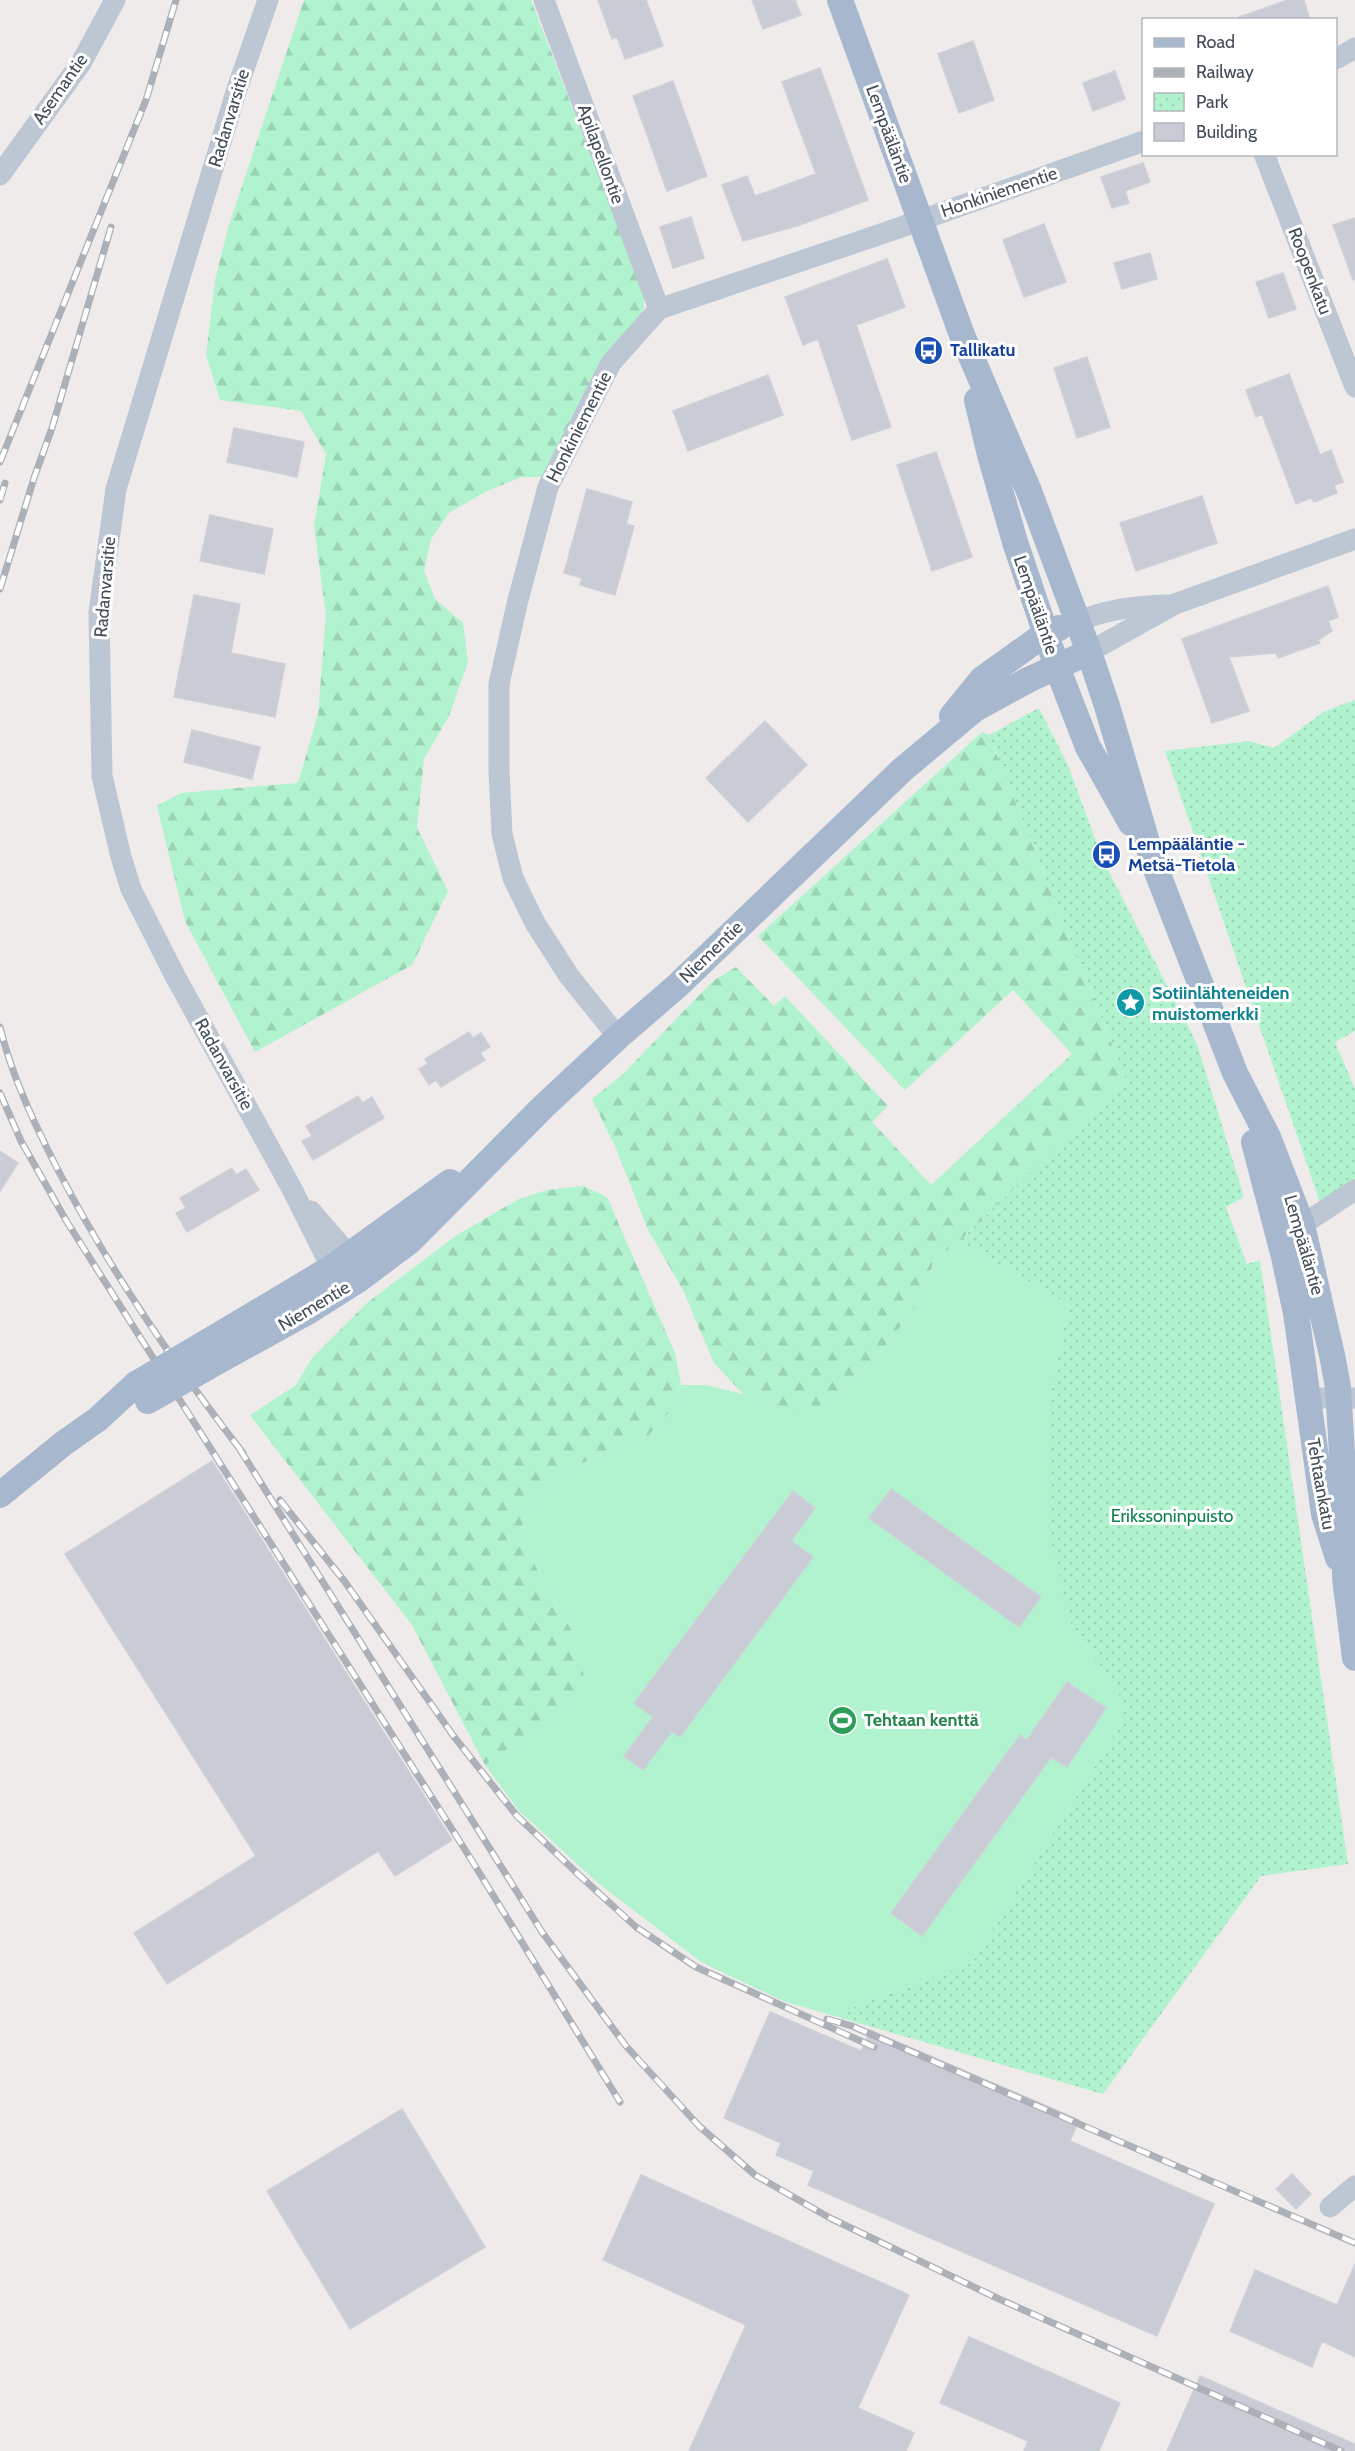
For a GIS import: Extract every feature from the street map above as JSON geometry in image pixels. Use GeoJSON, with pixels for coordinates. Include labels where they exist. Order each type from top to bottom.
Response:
{"type":"FeatureCollection","features":[{"type":"Feature","properties":{"kind":"main road","name":"Lempääläntie"},"geometry":{"type":"LineString","coordinates":[[840,0],[962,335],[1029,491],[1089,652],[1152,859],[1236,1074],[1268,1137],[1290,1230],[1347,1397],[1348,1425]]}},
{"type":"Feature","properties":{"kind":"main road","name":"Lempääläntie"},"geometry":{"type":"LineString","coordinates":[[962,335],[990,455],[1015,542],[1057,667],[1088,747],[1152,859]]}},
{"type":"Feature","properties":{"kind":"main road","name":"Niementie"},"geometry":{"type":"LineString","coordinates":[[920,754],[982,679],[1046,634],[1076,622]]}},
{"type":"Feature","properties":{"kind":"main road","name":"Niementie"},"geometry":{"type":"LineString","coordinates":[[0,1495],[64,1443],[98,1419],[346,1272],[478,1162],[501,1149],[618,1037],[678,985],[920,754],[975,709],[1089,652]]}},
{"type":"Feature","properties":{"kind":"main road","name":"Lempääläntie"},"geometry":{"type":"LineString","coordinates":[[1290,1230],[1296,1313],[1311,1424]]}},
{"type":"Feature","properties":{"kind":"main road","name":"Tehtaankatu"},"geometry":{"type":"LineString","coordinates":[[1311,1424],[1324,1514],[1345,1578]]}},
{"type":"Feature","properties":{"kind":"main road","name":"Tehtaankatu"},"geometry":{"type":"LineString","coordinates":[[1348,1425],[1345,1578],[1355,1659]]}},
{"type":"Feature","properties":{"kind":"street","name":"Asemantie"},"geometry":{"type":"LineString","coordinates":[[0,175],[81,63],[115,0]]}},
{"type":"Feature","properties":{"kind":"street","name":"Radanvarsitie"},"geometry":{"type":"LineString","coordinates":[[268,0],[237,89],[116,489],[99,624],[102,776],[131,890],[174,974],[292,1189],[346,1272]]}},
{"type":"Feature","properties":{"kind":"street","name":"Apilapellontie"},"geometry":{"type":"LineString","coordinates":[[544,0],[659,309]]}},
{"type":"Feature","properties":{"kind":"street"},"geometry":{"type":"LineString","coordinates":[[1337,58],[1355,48]]}},
{"type":"Feature","properties":{"kind":"street","name":"Honkiniementie"},"geometry":{"type":"LineString","coordinates":[[618,1037],[569,976],[535,923],[513,878],[502,834],[499,684],[517,604],[548,487],[611,363],[659,309],[1142,141]]}},
{"type":"Feature","properties":{"kind":"street","name":"Roopenkatu"},"geometry":{"type":"LineString","coordinates":[[1265,156],[1355,387]]}},
{"type":"Feature","properties":{"kind":"street"},"geometry":{"type":"LineString","coordinates":[[1089,652],[1175,604],[1355,539]]}},
{"type":"Feature","properties":{"kind":"street"},"geometry":{"type":"LineString","coordinates":[[1076,622],[1097,613],[1121,607],[1175,604]]}},
{"type":"Feature","properties":{"kind":"street"},"geometry":{"type":"LineString","coordinates":[[1290,1230],[1355,1190]]}},
{"type":"Feature","properties":{"kind":"street"},"geometry":{"type":"LineString","coordinates":[[1307,1398],[1347,1397]]}},
{"type":"Feature","properties":{"kind":"street"},"geometry":{"type":"LineString","coordinates":[[1311,1424],[1348,1425]]}},
{"type":"Feature","properties":{"kind":"street"},"geometry":{"type":"LineString","coordinates":[[1330,2207],[1355,2186]]}},
{"type":"Feature","properties":{"kind":"green space"},"geometry":{"type":"Polygon","coordinates":[[[304,0],[531,0],[644,294],[644,308],[551,477],[522,477],[487,491],[449,513],[431,539],[424,571],[435,599],[463,623],[468,662],[449,716],[424,759],[417,828],[448,891],[412,965],[255,1052],[185,921],[157,806],[181,793],[298,783],[318,714],[326,615],[314,526],[326,454],[301,411],[220,400],[206,355],[215,280],[228,228],[304,0]]]}},
{"type":"Feature","properties":{"kind":"green space"},"geometry":{"type":"Polygon","coordinates":[[[1355,700],[1355,1031],[1335,1042],[1355,1089],[1355,1190],[1323,1211],[1165,751],[1249,741],[1274,748],[1325,711],[1355,700]]]}},
{"type":"Feature","properties":{"kind":"green space","name":"Erikssoninpuisto"},"geometry":{"type":"Polygon","coordinates":[[[1039,708],[1068,765],[1103,860],[1197,1044],[1244,1197],[1226,1207],[1247,1264],[1260,1260],[1348,1864],[1261,1876],[1103,2094],[841,2018],[856,2006],[972,1963],[1122,1723],[1119,1693],[1071,1624],[1048,1529],[1049,1399],[1069,1305],[960,1241],[1120,1085],[1127,1082],[989,735],[1039,708]]]}},
{"type":"Feature","properties":{"kind":"green space"},"geometry":{"type":"Polygon","coordinates":[[[982,732],[989,735],[1127,1082],[1120,1085],[960,1241],[934,1259],[923,1298],[883,1348],[835,1398],[806,1413],[774,1408],[743,1394],[714,1363],[683,1290],[648,1230],[617,1151],[592,1099],[622,1075],[713,981],[736,967],[774,1006],[785,996],[888,1106],[872,1122],[931,1185],[1072,1054],[1013,990],[905,1090],[758,936],[982,732]]]}},
{"type":"Feature","properties":{"kind":"green space"},"geometry":{"type":"Polygon","coordinates":[[[583,1186],[607,1197],[675,1353],[681,1385],[672,1409],[647,1437],[562,1471],[531,1503],[518,1535],[573,1633],[584,1676],[571,1703],[485,1765],[412,1625],[250,1415],[296,1385],[312,1358],[367,1303],[457,1235],[519,1199],[547,1190],[583,1186]]]}},
{"type":"Feature","properties":{"kind":"green space"},"geometry":{"type":"Polygon","coordinates":[[[960,1241],[1069,1305],[1049,1399],[1071,1624],[1119,1693],[1122,1723],[972,1963],[856,2006],[841,2018],[783,2001],[701,1962],[598,1883],[519,1811],[485,1765],[571,1703],[573,1633],[518,1535],[531,1503],[562,1471],[647,1437],[672,1409],[681,1385],[706,1385],[743,1394],[774,1408],[835,1398],[883,1348],[923,1298],[934,1259],[960,1241]]]}},
{"type":"Feature","properties":{"kind":"building"},"geometry":{"type":"Polygon","coordinates":[[[598,0],[646,0],[663,46],[625,59],[617,37],[612,39],[598,0]]]}},
{"type":"Feature","properties":{"kind":"building"},"geometry":{"type":"Polygon","coordinates":[[[752,0],[795,0],[801,15],[763,29],[752,0]]]}},
{"type":"Feature","properties":{"kind":"building"},"geometry":{"type":"Polygon","coordinates":[[[1288,0],[1304,0],[1309,18],[1239,18],[1288,0]]]}},
{"type":"Feature","properties":{"kind":"building"},"geometry":{"type":"Polygon","coordinates":[[[973,41],[994,100],[959,113],[938,54],[973,41]]]}},
{"type":"Feature","properties":{"kind":"building"},"geometry":{"type":"Polygon","coordinates":[[[820,68],[868,200],[797,226],[743,241],[722,185],[747,176],[755,196],[816,174],[782,82],[820,68]]]}},
{"type":"Feature","properties":{"kind":"building"},"geometry":{"type":"Polygon","coordinates":[[[1115,71],[1125,99],[1093,111],[1083,83],[1115,71]]]}},
{"type":"Feature","properties":{"kind":"building"},"geometry":{"type":"Polygon","coordinates":[[[673,81],[707,176],[667,191],[633,96],[673,81]]]}},
{"type":"Feature","properties":{"kind":"building"},"geometry":{"type":"Polygon","coordinates":[[[1143,163],[1150,182],[1125,191],[1129,203],[1112,208],[1101,177],[1143,163]]]}},
{"type":"Feature","properties":{"kind":"building"},"geometry":{"type":"Polygon","coordinates":[[[691,217],[704,258],[673,268],[660,227],[691,217]]]}},
{"type":"Feature","properties":{"kind":"building"},"geometry":{"type":"Polygon","coordinates":[[[1355,218],[1355,279],[1353,280],[1333,225],[1355,218]]]}},
{"type":"Feature","properties":{"kind":"building"},"geometry":{"type":"Polygon","coordinates":[[[1044,224],[1066,282],[1024,297],[1003,240],[1044,224]]]}},
{"type":"Feature","properties":{"kind":"building"},"geometry":{"type":"Polygon","coordinates":[[[1150,253],[1157,279],[1122,289],[1114,263],[1150,253]]]}},
{"type":"Feature","properties":{"kind":"building"},"geometry":{"type":"Polygon","coordinates":[[[887,259],[905,307],[856,325],[891,427],[852,440],[818,339],[803,345],[785,297],[887,259]]]}},
{"type":"Feature","properties":{"kind":"building"},"geometry":{"type":"Polygon","coordinates":[[[1283,273],[1296,309],[1269,318],[1256,282],[1283,273]]]}},
{"type":"Feature","properties":{"kind":"building"},"geometry":{"type":"Polygon","coordinates":[[[1087,357],[1110,427],[1077,438],[1054,368],[1087,357]]]}},
{"type":"Feature","properties":{"kind":"building"},"geometry":{"type":"Polygon","coordinates":[[[1289,374],[1320,455],[1331,450],[1343,482],[1334,485],[1337,493],[1314,502],[1311,498],[1296,504],[1262,414],[1256,417],[1246,390],[1289,374]]]}},
{"type":"Feature","properties":{"kind":"building"},"geometry":{"type":"Polygon","coordinates":[[[768,375],[783,415],[688,451],[673,411],[768,375]]]}},
{"type":"Feature","properties":{"kind":"building"},"geometry":{"type":"Polygon","coordinates":[[[234,428],[304,442],[297,477],[227,462],[234,428]]]}},
{"type":"Feature","properties":{"kind":"building"},"geometry":{"type":"Polygon","coordinates":[[[936,452],[972,557],[932,571],[897,465],[936,452]]]}},
{"type":"Feature","properties":{"kind":"building"},"geometry":{"type":"Polygon","coordinates":[[[587,489],[632,502],[626,524],[634,526],[615,595],[580,585],[582,578],[564,573],[587,489]]]}},
{"type":"Feature","properties":{"kind":"building"},"geometry":{"type":"Polygon","coordinates":[[[1202,496],[1217,543],[1136,571],[1120,523],[1202,496]]]}},
{"type":"Feature","properties":{"kind":"building"},"geometry":{"type":"Polygon","coordinates":[[[210,515],[273,529],[264,574],[200,561],[210,515]]]}},
{"type":"Feature","properties":{"kind":"building"},"geometry":{"type":"Polygon","coordinates":[[[1328,586],[1338,617],[1328,621],[1332,631],[1318,640],[1320,643],[1278,658],[1276,653],[1229,657],[1249,711],[1212,723],[1182,639],[1328,586]]]}},
{"type":"Feature","properties":{"kind":"building"},"geometry":{"type":"Polygon","coordinates":[[[194,595],[240,604],[231,653],[285,664],[275,717],[174,697],[194,595]]]}},
{"type":"Feature","properties":{"kind":"building"},"geometry":{"type":"Polygon","coordinates":[[[765,721],[807,765],[748,822],[706,778],[765,721]]]}},
{"type":"Feature","properties":{"kind":"building"},"geometry":{"type":"Polygon","coordinates":[[[192,730],[260,747],[252,779],[184,762],[192,730]]]}},
{"type":"Feature","properties":{"kind":"building"},"geometry":{"type":"Polygon","coordinates":[[[469,1032],[473,1038],[481,1033],[490,1047],[480,1053],[485,1060],[441,1087],[436,1080],[429,1085],[419,1069],[428,1064],[425,1059],[469,1032]]]}},
{"type":"Feature","properties":{"kind":"building"},"geometry":{"type":"Polygon","coordinates":[[[358,1096],[362,1103],[372,1097],[384,1118],[313,1160],[302,1141],[312,1136],[306,1126],[358,1096]]]}},
{"type":"Feature","properties":{"kind":"building"},"geometry":{"type":"Polygon","coordinates":[[[0,1151],[18,1163],[0,1191],[0,1151]]]}},
{"type":"Feature","properties":{"kind":"building"},"geometry":{"type":"Polygon","coordinates":[[[232,1168],[236,1175],[246,1169],[259,1190],[187,1232],[176,1213],[186,1208],[180,1198],[232,1168]]]}},
{"type":"Feature","properties":{"kind":"building"},"geometry":{"type":"Polygon","coordinates":[[[212,1461],[452,1840],[395,1876],[378,1851],[167,1984],[134,1933],[256,1856],[65,1554],[212,1461]]]}},
{"type":"Feature","properties":{"kind":"building"},"geometry":{"type":"Polygon","coordinates":[[[891,1489],[1041,1597],[1019,1627],[869,1518],[891,1489]]]}},
{"type":"Feature","properties":{"kind":"building"},"geometry":{"type":"Polygon","coordinates":[[[793,1491],[815,1508],[791,1541],[813,1557],[680,1737],[672,1731],[643,1770],[624,1756],[653,1717],[634,1703],[793,1491]]]}},
{"type":"Feature","properties":{"kind":"building"},"geometry":{"type":"Polygon","coordinates":[[[1067,1682],[1106,1708],[1067,1767],[1051,1757],[922,1936],[891,1913],[1020,1735],[1027,1740],[1067,1682]]]}},
{"type":"Feature","properties":{"kind":"building"},"geometry":{"type":"Polygon","coordinates":[[[770,2012],[861,2051],[870,2030],[1079,2120],[1070,2141],[1214,2204],[1157,2336],[808,2185],[814,2171],[776,2155],[781,2143],[724,2118],[770,2012]]]}},
{"type":"Feature","properties":{"kind":"building"},"geometry":{"type":"Polygon","coordinates":[[[402,2109],[485,2247],[350,2329],[267,2191],[402,2109]]]}},
{"type":"Feature","properties":{"kind":"building"},"geometry":{"type":"Polygon","coordinates":[[[1292,2174],[1311,2194],[1296,2209],[1276,2189],[1292,2174]]]}},
{"type":"Feature","properties":{"kind":"building"},"geometry":{"type":"Polygon","coordinates":[[[641,2175],[909,2295],[858,2408],[914,2433],[906,2451],[689,2451],[746,2325],[603,2260],[641,2175]]]}},
{"type":"Feature","properties":{"kind":"building"},"geometry":{"type":"Polygon","coordinates":[[[1355,2264],[1355,2357],[1322,2341],[1312,2367],[1230,2331],[1255,2270],[1337,2305],[1355,2264]]]}},
{"type":"Feature","properties":{"kind":"building"},"geometry":{"type":"Polygon","coordinates":[[[969,2337],[1120,2403],[1099,2451],[1024,2451],[1028,2441],[940,2403],[969,2337]]]}},
{"type":"Feature","properties":{"kind":"building"},"geometry":{"type":"Polygon","coordinates":[[[1200,2376],[1355,2444],[1355,2451],[1167,2451],[1200,2376]]]}},
{"type":"Feature","properties":{"kind":"railway"},"geometry":{"type":"LineString","coordinates":[[0,462],[146,100],[176,0]]}},
{"type":"Feature","properties":{"kind":"railway"},"geometry":{"type":"LineString","coordinates":[[0,589],[52,428],[111,227]]}},
{"type":"Feature","properties":{"kind":"railway"},"geometry":{"type":"LineString","coordinates":[[0,500],[5,483]]}},
{"type":"Feature","properties":{"kind":"railway"},"geometry":{"type":"LineString","coordinates":[[0,1027],[25,1100],[49,1153],[78,1208],[144,1316],[243,1453]]}},
{"type":"Feature","properties":{"kind":"railway"},"geometry":{"type":"LineString","coordinates":[[0,1093],[21,1141],[67,1222],[469,1856],[620,2102]]}},
{"type":"Feature","properties":{"kind":"railway"},"geometry":{"type":"LineString","coordinates":[[239,1448],[542,1932],[626,2046],[699,2126],[755,2175],[830,2218],[999,2299],[1341,2451]]}},
{"type":"Feature","properties":{"kind":"railway"},"geometry":{"type":"LineString","coordinates":[[280,1500],[345,1582],[455,1738],[517,1816],[579,1875],[636,1927],[696,1967],[874,2047]]}},
{"type":"Feature","properties":{"kind":"railway"},"geometry":{"type":"LineString","coordinates":[[827,2019],[852,2026],[1355,2243]]}},
{"type":"Feature","properties":{"kind":"place","name":"Tallikatu"},"geometry":{"type":"Point","coordinates":[929,350]}},
{"type":"Feature","properties":{"kind":"place","name":"Lempääläntie - Metsä-Tietola"},"geometry":{"type":"Point","coordinates":[1107,854]}},
{"type":"Feature","properties":{"kind":"place","name":"Sotiinlähteneiden muistomerkki"},"geometry":{"type":"Point","coordinates":[1131,1003]}},
{"type":"Feature","properties":{"kind":"place","name":"Tehtaan kenttä"},"geometry":{"type":"Point","coordinates":[843,1720]}}]}
